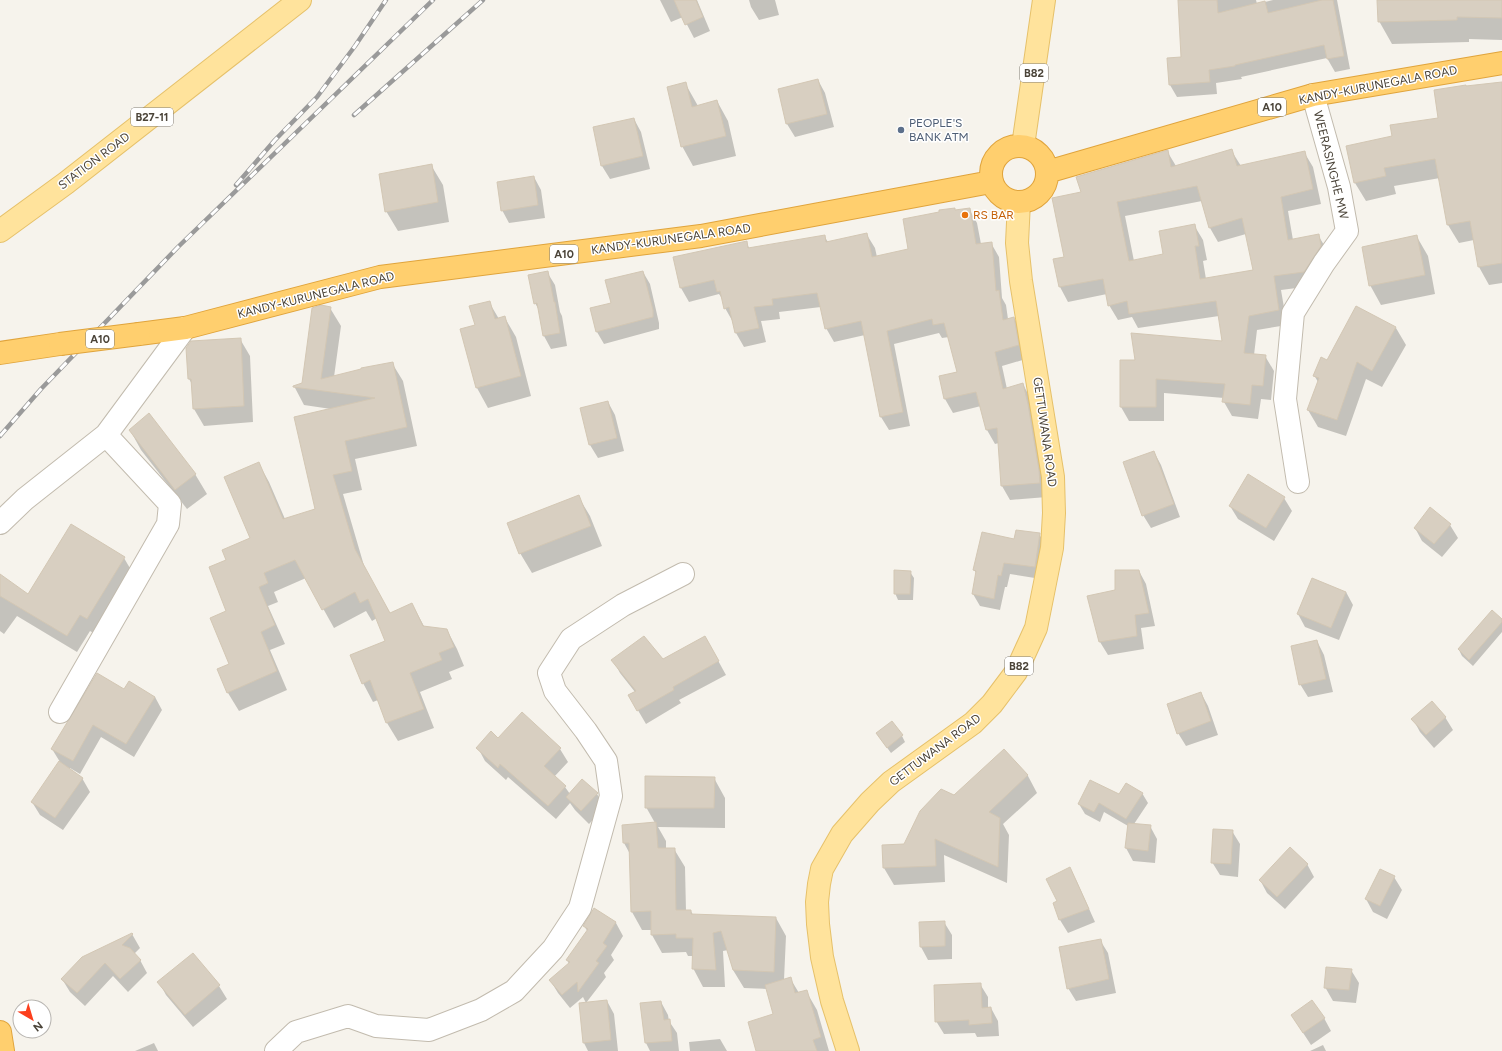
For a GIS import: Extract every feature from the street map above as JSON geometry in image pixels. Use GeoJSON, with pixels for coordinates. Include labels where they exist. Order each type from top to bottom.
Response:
{"type":"FeatureCollection","features":[{"type":"Feature","properties":{"kind":"highway","name":"KANDY-KURUNEGALA ROAD"},"geometry":{"type":"LineString","coordinates":[[1047,172],[1313,95],[1502,63]]}},
{"type":"Feature","properties":{"kind":"highway"},"geometry":{"type":"LineString","coordinates":[[1012,146],[1023,146],[1035,150],[1044,160],[1047,172],[1045,184],[1039,194],[1028,200],[1019,202],[1011,201],[1001,196],[992,182],[991,168],[1002,151],[1012,146]]}},
{"type":"Feature","properties":{"kind":"highway","name":"KANDY-KURUNEGALA ROAD"},"geometry":{"type":"LineString","coordinates":[[0,353],[185,328],[380,277],[701,236],[992,182]]}},
{"type":"Feature","properties":{"kind":"highway"},"geometry":{"type":"LineString","coordinates":[[0,1032],[3,1051]]}},
{"type":"Feature","properties":{"kind":"main road","name":"STATION ROAD"},"geometry":{"type":"LineString","coordinates":[[0,231],[78,174],[300,0]]}},
{"type":"Feature","properties":{"kind":"main road","name":"B82"},"geometry":{"type":"LineString","coordinates":[[1023,146],[1044,0]]}},
{"type":"Feature","properties":{"kind":"main road","name":"GETTUWANA ROAD"},"geometry":{"type":"LineString","coordinates":[[848,1051],[832,1001],[822,957],[817,902],[818,884],[822,868],[842,834],[870,802],[896,778],[952,740],[973,723],[992,704],[1016,672],[1036,628],[1052,548],[1054,513],[1053,477],[1020,281],[1017,243],[1019,202]]}},
{"type":"Feature","properties":{"kind":"street","name":"WEERASINGHE MW"},"geometry":{"type":"LineString","coordinates":[[1298,482],[1285,399],[1292,313],[1324,263],[1347,231],[1339,187],[1313,95]]}},
{"type":"Feature","properties":{"kind":"street"},"geometry":{"type":"LineString","coordinates":[[0,522],[25,499],[106,435],[185,328]]}},
{"type":"Feature","properties":{"kind":"street"},"geometry":{"type":"LineString","coordinates":[[60,712],[168,524],[170,504],[106,435]]}},
{"type":"Feature","properties":{"kind":"street"},"geometry":{"type":"LineString","coordinates":[[276,1051],[296,1032],[348,1016],[376,1026],[429,1030],[481,1010],[514,991],[553,949],[580,908],[611,796],[606,761],[555,691],[549,673],[571,639],[622,605],[683,574]]}},
{"type":"Feature","properties":{"kind":"building"},"geometry":{"type":"Polygon","coordinates":[[[674,0],[696,0],[703,17],[685,25],[674,0]]]}},
{"type":"Feature","properties":{"kind":"building"},"geometry":{"type":"Polygon","coordinates":[[[1178,0],[1217,0],[1218,13],[1265,1],[1268,13],[1322,0],[1333,0],[1344,56],[1327,59],[1324,45],[1235,66],[1209,70],[1210,82],[1169,85],[1167,58],[1181,57],[1178,0]]]}},
{"type":"Feature","properties":{"kind":"building"},"geometry":{"type":"Polygon","coordinates":[[[1377,0],[1502,0],[1502,18],[1457,17],[1457,20],[1378,22],[1377,0]]]}},
{"type":"Feature","properties":{"kind":"building"},"geometry":{"type":"Polygon","coordinates":[[[818,79],[827,114],[786,124],[778,89],[818,79]]]}},
{"type":"Feature","properties":{"kind":"building"},"geometry":{"type":"Polygon","coordinates":[[[686,82],[692,107],[717,100],[726,136],[681,147],[667,87],[686,82]]]}},
{"type":"Feature","properties":{"kind":"building"},"geometry":{"type":"Polygon","coordinates":[[[1502,82],[1502,263],[1478,267],[1470,221],[1447,225],[1435,159],[1384,168],[1386,176],[1354,183],[1346,146],[1392,136],[1390,125],[1438,118],[1434,90],[1466,85],[1502,82]]]}},
{"type":"Feature","properties":{"kind":"building"},"geometry":{"type":"Polygon","coordinates":[[[634,118],[643,156],[601,166],[593,127],[634,118]]]}},
{"type":"Feature","properties":{"kind":"building"},"geometry":{"type":"Polygon","coordinates":[[[1232,149],[1237,166],[1305,151],[1313,189],[1281,197],[1288,240],[1319,234],[1321,246],[1304,272],[1274,276],[1279,310],[1249,316],[1244,353],[1266,355],[1263,386],[1252,385],[1250,405],[1222,402],[1225,384],[1156,379],[1156,407],[1120,407],[1120,360],[1135,360],[1131,333],[1222,341],[1216,301],[1129,314],[1127,301],[1108,306],[1103,279],[1059,287],[1053,259],[1064,257],[1052,198],[1081,192],[1076,177],[1168,150],[1171,167],[1232,149]],[[1197,186],[1117,202],[1129,261],[1163,254],[1159,231],[1195,224],[1199,246],[1195,246],[1200,279],[1253,270],[1242,218],[1209,228],[1197,186]]]}},
{"type":"Feature","properties":{"kind":"building"},"geometry":{"type":"Polygon","coordinates":[[[432,164],[438,202],[385,212],[379,174],[432,164]]]}},
{"type":"Feature","properties":{"kind":"building"},"geometry":{"type":"Polygon","coordinates":[[[534,176],[538,205],[501,211],[497,182],[534,176]]]}},
{"type":"Feature","properties":{"kind":"building"},"geometry":{"type":"Polygon","coordinates":[[[955,208],[955,210],[970,208],[976,244],[992,242],[996,291],[999,290],[1003,320],[1014,317],[1019,345],[995,352],[1003,389],[1023,383],[1028,404],[1040,483],[1001,486],[997,428],[986,430],[976,392],[944,399],[939,376],[957,372],[944,323],[933,325],[932,319],[887,331],[903,412],[880,417],[861,321],[825,329],[817,293],[772,299],[773,305],[754,307],[759,328],[735,333],[729,307],[724,309],[720,291],[717,292],[714,280],[680,288],[673,257],[747,241],[748,248],[825,235],[826,242],[867,233],[872,257],[908,249],[903,219],[939,212],[939,210],[955,208]]]}},
{"type":"Feature","properties":{"kind":"building"},"geometry":{"type":"Polygon","coordinates":[[[1417,235],[1425,275],[1369,286],[1362,247],[1417,235]]]}},
{"type":"Feature","properties":{"kind":"building"},"geometry":{"type":"Polygon","coordinates":[[[548,271],[560,333],[543,336],[537,303],[534,304],[528,275],[548,271]]]}},
{"type":"Feature","properties":{"kind":"building"},"geometry":{"type":"Polygon","coordinates":[[[643,271],[653,310],[653,317],[596,332],[590,308],[611,303],[605,280],[643,271]]]}},
{"type":"Feature","properties":{"kind":"building"},"geometry":{"type":"Polygon","coordinates":[[[490,301],[495,319],[505,316],[521,376],[476,388],[460,329],[475,325],[469,306],[490,301]]]}},
{"type":"Feature","properties":{"kind":"building"},"geometry":{"type":"Polygon","coordinates":[[[321,305],[331,307],[321,379],[361,368],[393,362],[407,427],[345,441],[352,471],[333,475],[355,549],[390,613],[412,603],[423,626],[447,629],[454,647],[439,653],[442,660],[410,673],[424,709],[386,723],[370,680],[362,684],[350,655],[385,641],[368,599],[360,603],[355,592],[322,610],[295,560],[264,573],[268,583],[259,587],[275,625],[261,632],[277,671],[227,693],[217,669],[229,664],[210,618],[226,611],[209,567],[226,560],[222,550],[250,538],[224,477],[259,462],[283,519],[315,509],[294,417],[375,398],[293,387],[302,383],[312,308],[321,305]]]}},
{"type":"Feature","properties":{"kind":"building"},"geometry":{"type":"Polygon","coordinates":[[[1356,306],[1396,327],[1372,371],[1357,362],[1337,420],[1307,410],[1319,378],[1313,376],[1321,357],[1327,360],[1356,306]]]}},
{"type":"Feature","properties":{"kind":"building"},"geometry":{"type":"Polygon","coordinates":[[[241,338],[244,406],[193,409],[191,379],[188,379],[186,348],[191,341],[241,338]]]}},
{"type":"Feature","properties":{"kind":"building"},"geometry":{"type":"Polygon","coordinates":[[[608,401],[617,438],[589,445],[580,408],[608,401]]]}},
{"type":"Feature","properties":{"kind":"building"},"geometry":{"type":"Polygon","coordinates":[[[149,413],[196,474],[175,490],[129,430],[149,413]]]}},
{"type":"Feature","properties":{"kind":"building"},"geometry":{"type":"Polygon","coordinates":[[[1154,451],[1174,504],[1142,516],[1123,462],[1154,451]]]}},
{"type":"Feature","properties":{"kind":"building"},"geometry":{"type":"Polygon","coordinates":[[[1248,474],[1285,497],[1266,528],[1229,506],[1248,474]]]}},
{"type":"Feature","properties":{"kind":"building"},"geometry":{"type":"Polygon","coordinates":[[[579,495],[591,526],[519,554],[507,523],[579,495]]]}},
{"type":"Feature","properties":{"kind":"building"},"geometry":{"type":"Polygon","coordinates":[[[1430,507],[1451,524],[1434,544],[1414,528],[1430,507]]]}},
{"type":"Feature","properties":{"kind":"building"},"geometry":{"type":"Polygon","coordinates":[[[71,524],[125,557],[87,619],[80,615],[67,636],[0,596],[0,574],[28,594],[71,524]]]}},
{"type":"Feature","properties":{"kind":"building"},"geometry":{"type":"Polygon","coordinates":[[[1016,530],[1040,533],[1035,567],[1004,563],[1001,576],[998,575],[994,599],[972,594],[976,571],[973,570],[982,532],[1014,539],[1016,530]]]}},
{"type":"Feature","properties":{"kind":"building"},"geometry":{"type":"Polygon","coordinates":[[[894,570],[911,571],[910,594],[894,594],[894,570]]]}},
{"type":"Feature","properties":{"kind":"building"},"geometry":{"type":"Polygon","coordinates":[[[1115,570],[1139,570],[1149,613],[1135,615],[1137,636],[1099,642],[1087,596],[1115,590],[1115,570]]]}},
{"type":"Feature","properties":{"kind":"building"},"geometry":{"type":"Polygon","coordinates":[[[1312,578],[1346,592],[1331,628],[1297,614],[1312,578]]]}},
{"type":"Feature","properties":{"kind":"building"},"geometry":{"type":"Polygon","coordinates":[[[1492,610],[1502,619],[1502,622],[1469,660],[1458,649],[1492,610]]]}},
{"type":"Feature","properties":{"kind":"building"},"geometry":{"type":"Polygon","coordinates":[[[644,636],[663,659],[705,636],[719,661],[673,687],[674,690],[637,711],[628,695],[636,691],[611,660],[644,636]]]}},
{"type":"Feature","properties":{"kind":"building"},"geometry":{"type":"Polygon","coordinates":[[[1317,640],[1326,679],[1299,685],[1291,646],[1317,640]]]}},
{"type":"Feature","properties":{"kind":"building"},"geometry":{"type":"Polygon","coordinates":[[[97,673],[124,689],[129,681],[155,697],[126,744],[93,725],[73,761],[51,749],[97,673]]]}},
{"type":"Feature","properties":{"kind":"building"},"geometry":{"type":"Polygon","coordinates":[[[1201,692],[1211,721],[1177,734],[1167,704],[1201,692]]]}},
{"type":"Feature","properties":{"kind":"building"},"geometry":{"type":"Polygon","coordinates":[[[1432,701],[1446,717],[1426,735],[1411,719],[1432,701]]]}},
{"type":"Feature","properties":{"kind":"building"},"geometry":{"type":"Polygon","coordinates":[[[522,712],[561,748],[544,766],[566,786],[548,806],[500,764],[498,768],[476,748],[491,731],[498,738],[522,712]]]}},
{"type":"Feature","properties":{"kind":"building"},"geometry":{"type":"Polygon","coordinates":[[[892,721],[903,735],[887,748],[876,733],[892,721]]]}},
{"type":"Feature","properties":{"kind":"building"},"geometry":{"type":"Polygon","coordinates":[[[1004,749],[1028,775],[989,812],[1000,818],[998,867],[935,839],[936,866],[883,868],[882,845],[904,844],[920,811],[941,789],[954,795],[1004,749]]]}},
{"type":"Feature","properties":{"kind":"building"},"geometry":{"type":"Polygon","coordinates":[[[59,761],[83,778],[55,818],[31,802],[59,761]]]}},
{"type":"Feature","properties":{"kind":"building"},"geometry":{"type":"Polygon","coordinates":[[[645,776],[715,777],[714,808],[645,808],[645,776]]]}},
{"type":"Feature","properties":{"kind":"building"},"geometry":{"type":"Polygon","coordinates":[[[582,779],[598,793],[581,811],[566,797],[582,779]]]}},
{"type":"Feature","properties":{"kind":"building"},"geometry":{"type":"Polygon","coordinates":[[[1090,780],[1119,794],[1126,783],[1143,793],[1126,819],[1099,803],[1094,812],[1078,804],[1090,780]]]}},
{"type":"Feature","properties":{"kind":"building"},"geometry":{"type":"Polygon","coordinates":[[[656,822],[658,848],[675,848],[676,910],[691,910],[691,914],[776,917],[774,972],[733,970],[721,931],[713,933],[716,970],[692,969],[693,938],[676,938],[676,934],[651,935],[651,911],[631,912],[629,843],[623,843],[622,825],[656,822]]]}},
{"type":"Feature","properties":{"kind":"building"},"geometry":{"type":"Polygon","coordinates":[[[1128,823],[1151,825],[1148,851],[1125,848],[1128,823]]]}},
{"type":"Feature","properties":{"kind":"building"},"geometry":{"type":"Polygon","coordinates":[[[1213,829],[1233,830],[1231,864],[1211,863],[1213,829]]]}},
{"type":"Feature","properties":{"kind":"building"},"geometry":{"type":"Polygon","coordinates":[[[1290,847],[1308,864],[1277,897],[1259,880],[1290,847]]]}},
{"type":"Feature","properties":{"kind":"building"},"geometry":{"type":"Polygon","coordinates":[[[1070,867],[1089,909],[1059,920],[1053,903],[1057,901],[1046,879],[1070,867]]]}},
{"type":"Feature","properties":{"kind":"building"},"geometry":{"type":"Polygon","coordinates":[[[1380,869],[1395,876],[1380,906],[1365,899],[1380,869]]]}},
{"type":"Feature","properties":{"kind":"building"},"geometry":{"type":"Polygon","coordinates":[[[594,908],[616,922],[603,943],[607,946],[596,961],[599,963],[578,992],[577,982],[562,995],[549,980],[570,962],[566,960],[588,929],[583,926],[594,908]]]}},
{"type":"Feature","properties":{"kind":"building"},"geometry":{"type":"Polygon","coordinates":[[[945,921],[945,946],[920,947],[919,922],[945,921]]]}},
{"type":"Feature","properties":{"kind":"building"},"geometry":{"type":"Polygon","coordinates":[[[132,933],[133,934],[122,945],[130,948],[141,960],[120,979],[105,963],[77,993],[61,979],[82,957],[132,933]]]}},
{"type":"Feature","properties":{"kind":"building"},"geometry":{"type":"Polygon","coordinates":[[[1101,939],[1109,979],[1067,989],[1059,947],[1101,939]]]}},
{"type":"Feature","properties":{"kind":"building"},"geometry":{"type":"Polygon","coordinates":[[[193,953],[220,985],[185,1015],[157,982],[193,953]]]}},
{"type":"Feature","properties":{"kind":"building"},"geometry":{"type":"Polygon","coordinates":[[[1326,967],[1352,969],[1349,990],[1324,988],[1326,967]]]}},
{"type":"Feature","properties":{"kind":"building"},"geometry":{"type":"Polygon","coordinates":[[[791,977],[795,993],[807,990],[821,1037],[813,1040],[817,1051],[756,1051],[748,1022],[773,1014],[765,985],[791,977]]]}},
{"type":"Feature","properties":{"kind":"building"},"geometry":{"type":"Polygon","coordinates":[[[981,983],[982,1008],[991,1007],[992,1023],[969,1025],[969,1020],[935,1022],[934,985],[981,983]]]}},
{"type":"Feature","properties":{"kind":"building"},"geometry":{"type":"Polygon","coordinates":[[[607,1000],[611,1040],[583,1043],[579,1003],[607,1000]]]}},
{"type":"Feature","properties":{"kind":"building"},"geometry":{"type":"Polygon","coordinates":[[[1312,1000],[1325,1018],[1303,1033],[1291,1015],[1312,1000]]]}},
{"type":"Feature","properties":{"kind":"building"},"geometry":{"type":"Polygon","coordinates":[[[661,1001],[664,1020],[670,1019],[672,1041],[645,1043],[640,1003],[661,1001]]]}},
{"type":"Feature","properties":{"kind":"railway"},"geometry":{"type":"LineString","coordinates":[[236,185],[275,140],[317,97],[355,46],[386,0]]}},
{"type":"Feature","properties":{"kind":"railway"},"geometry":{"type":"LineString","coordinates":[[0,436],[41,389],[178,247],[433,0]]}},
{"type":"Feature","properties":{"kind":"railway"},"geometry":{"type":"LineString","coordinates":[[354,115],[483,0]]}},
{"type":"Feature","properties":{"kind":"place","name":"PEOPLE'S BANK ATM"},"geometry":{"type":"Point","coordinates":[901,130]}},
{"type":"Feature","properties":{"kind":"place","name":"RS BAR"},"geometry":{"type":"Point","coordinates":[965,215]}}]}
